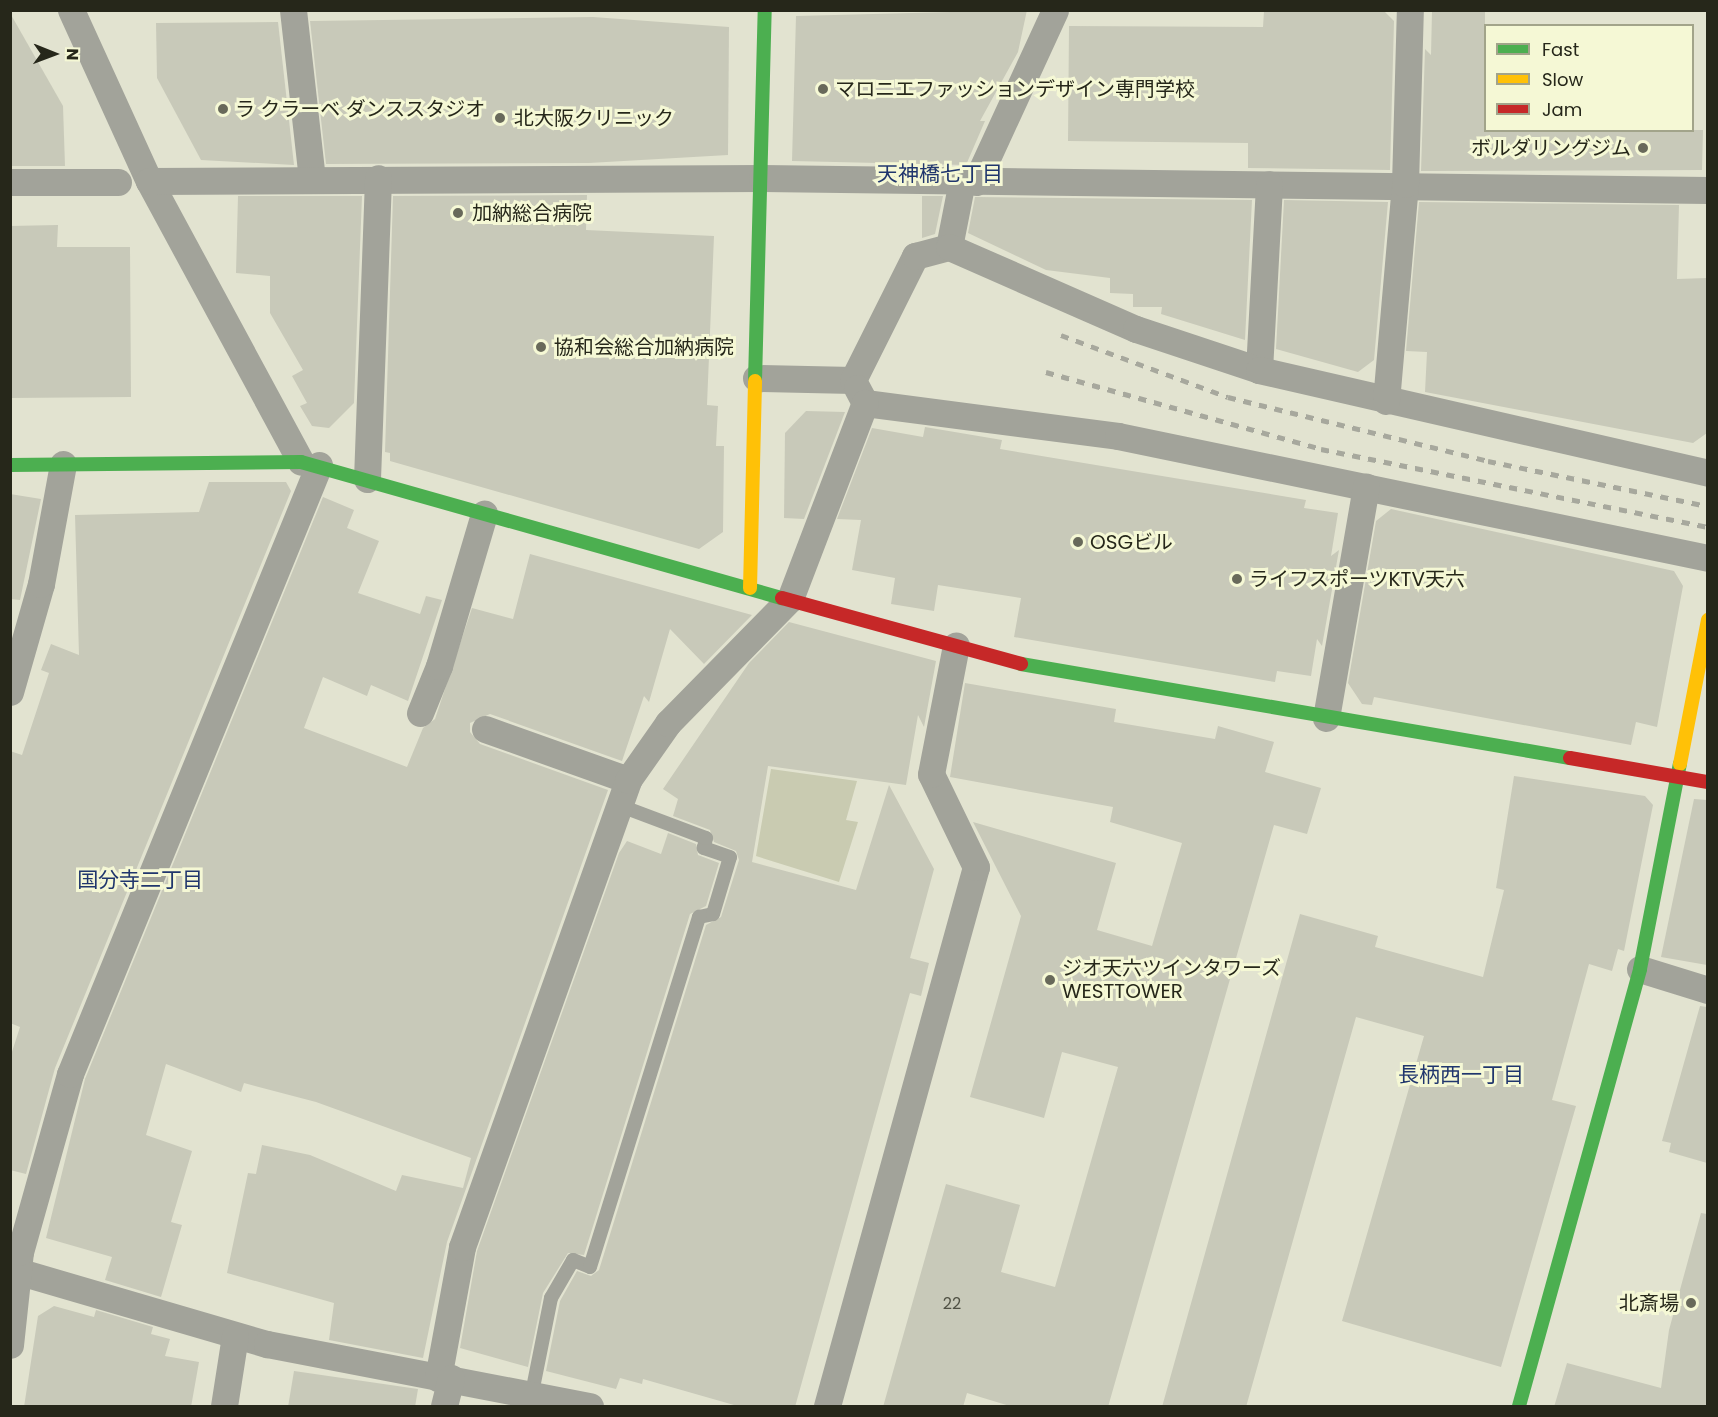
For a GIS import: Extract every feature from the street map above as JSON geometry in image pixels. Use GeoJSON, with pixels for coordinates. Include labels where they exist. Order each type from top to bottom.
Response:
{"type":"FeatureCollection","features":[{"type":"Feature","properties":{"kind":"street"},"geometry":{"type":"LineString","coordinates":[[71,10],[149,181],[310,464]]}},
{"type":"Feature","properties":{"kind":"street"},"geometry":{"type":"LineString","coordinates":[[293,10],[312,180]]}},
{"type":"Feature","properties":{"kind":"street"},"geometry":{"type":"LineString","coordinates":[[750,588],[765,10]]}},
{"type":"Feature","properties":{"kind":"street"},"geometry":{"type":"LineString","coordinates":[[949,247],[969,181],[1055,10]]}},
{"type":"Feature","properties":{"kind":"street"},"geometry":{"type":"LineString","coordinates":[[1386,401],[1405,183],[1410,10]]}},
{"type":"Feature","properties":{"kind":"street"},"geometry":{"type":"LineString","coordinates":[[149,181],[378,178],[762,178],[1269,184],[1405,183],[1707,190]]}},
{"type":"Feature","properties":{"kind":"street"},"geometry":{"type":"LineString","coordinates":[[367,479],[378,178]]}},
{"type":"Feature","properties":{"kind":"street"},"geometry":{"type":"LineString","coordinates":[[10,183],[118,182]]}},
{"type":"Feature","properties":{"kind":"street"},"geometry":{"type":"LineString","coordinates":[[1258,370],[1269,184]]}},
{"type":"Feature","properties":{"kind":"street"},"geometry":{"type":"LineString","coordinates":[[444,1407],[445,1378],[462,1247],[625,793],[668,723],[790,599],[859,392],[915,256],[949,247],[1136,329],[1258,370],[1707,473]]}},
{"type":"Feature","properties":{"kind":"street"},"geometry":{"type":"LineString","coordinates":[[756,378],[859,392],[1118,436],[1707,558]]}},
{"type":"Feature","properties":{"kind":"street"},"geometry":{"type":"LineString","coordinates":[[10,692],[41,584],[63,464]]}},
{"type":"Feature","properties":{"kind":"street"},"geometry":{"type":"LineString","coordinates":[[10,1345],[16,1271],[20,1252],[70,1074],[310,464]]}},
{"type":"Feature","properties":{"kind":"street"},"geometry":{"type":"LineString","coordinates":[[10,465],[310,464],[1003,660],[1326,718],[1707,782]]}},
{"type":"Feature","properties":{"kind":"street"},"geometry":{"type":"LineString","coordinates":[[1326,718],[1366,486]]}},
{"type":"Feature","properties":{"kind":"street"},"geometry":{"type":"LineString","coordinates":[[420,713],[439,666],[483,514]]}},
{"type":"Feature","properties":{"kind":"street"},"geometry":{"type":"LineString","coordinates":[[1519,1407],[1640,969],[1680,777],[1707,620]]}},
{"type":"Feature","properties":{"kind":"street"},"geometry":{"type":"LineString","coordinates":[[827,1407],[976,867],[931,774],[956,645]]}},
{"type":"Feature","properties":{"kind":"street"},"geometry":{"type":"LineString","coordinates":[[485,729],[625,793]]}},
{"type":"Feature","properties":{"kind":"street"},"geometry":{"type":"LineString","coordinates":[[1640,969],[1707,990]]}},
{"type":"Feature","properties":{"kind":"street"},"geometry":{"type":"LineString","coordinates":[[16,1271],[235,1336],[532,1393],[590,1407]]}},
{"type":"Feature","properties":{"kind":"street"},"geometry":{"type":"LineString","coordinates":[[224,1407],[235,1336]]}},
{"type":"Feature","properties":{"kind":"lane"},"geometry":{"type":"LineString","coordinates":[[532,1393],[551,1298],[573,1260],[590,1267],[699,917],[713,914],[730,857],[704,848],[706,838],[625,793]]}},
{"type":"Feature","properties":{"kind":"green space"},"geometry":{"type":"Polygon","coordinates":[[[771,769],[857,781],[846,820],[858,822],[839,882],[756,856],[771,769]]]}},
{"type":"Feature","properties":{"kind":"building"},"geometry":{"type":"Polygon","coordinates":[[[1027,10],[1018,52],[980,121],[985,121],[966,165],[792,161],[796,16],[1027,10]]]}},
{"type":"Feature","properties":{"kind":"building"},"geometry":{"type":"Polygon","coordinates":[[[1383,10],[1394,21],[1390,170],[1248,168],[1248,143],[1068,141],[1069,26],[1263,27],[1264,11],[1383,10]]]}},
{"type":"Feature","properties":{"kind":"building"},"geometry":{"type":"Polygon","coordinates":[[[1432,11],[1485,11],[1484,132],[1694,132],[1694,130],[1703,130],[1702,170],[1421,171],[1425,49],[1431,55],[1432,11]]]}},
{"type":"Feature","properties":{"kind":"building"},"geometry":{"type":"Polygon","coordinates":[[[10,13],[63,106],[65,166],[10,166],[10,13]]]}},
{"type":"Feature","properties":{"kind":"building"},"geometry":{"type":"Polygon","coordinates":[[[593,17],[729,27],[728,155],[589,163],[326,164],[310,21],[593,17]]]}},
{"type":"Feature","properties":{"kind":"building"},"geometry":{"type":"Polygon","coordinates":[[[278,22],[294,165],[201,160],[157,78],[156,23],[278,22]]]}},
{"type":"Feature","properties":{"kind":"building"},"geometry":{"type":"Polygon","coordinates":[[[587,195],[586,230],[714,236],[707,405],[718,406],[716,446],[724,446],[723,532],[699,549],[390,461],[390,453],[385,452],[393,196],[587,195]]]}},
{"type":"Feature","properties":{"kind":"building"},"geometry":{"type":"Polygon","coordinates":[[[238,196],[362,196],[354,403],[329,428],[312,426],[300,406],[307,403],[292,376],[303,370],[270,313],[270,276],[236,273],[238,196]]]}},
{"type":"Feature","properties":{"kind":"building"},"geometry":{"type":"Polygon","coordinates":[[[922,196],[943,196],[935,234],[922,238],[922,196]]]}},
{"type":"Feature","properties":{"kind":"building"},"geometry":{"type":"Polygon","coordinates":[[[975,197],[1252,200],[1245,340],[1161,314],[1162,307],[1133,307],[1133,294],[1110,293],[1110,278],[1046,270],[968,233],[975,197]]]}},
{"type":"Feature","properties":{"kind":"building"},"geometry":{"type":"Polygon","coordinates":[[[1284,200],[1388,202],[1374,360],[1358,372],[1276,349],[1284,200]]]}},
{"type":"Feature","properties":{"kind":"building"},"geometry":{"type":"Polygon","coordinates":[[[1419,202],[1679,205],[1677,279],[1707,278],[1707,433],[1693,443],[1425,392],[1427,352],[1406,351],[1419,202]]]}},
{"type":"Feature","properties":{"kind":"building"},"geometry":{"type":"Polygon","coordinates":[[[58,225],[57,247],[130,247],[131,397],[10,398],[10,226],[58,225]]]}},
{"type":"Feature","properties":{"kind":"building"},"geometry":{"type":"Polygon","coordinates":[[[806,411],[845,412],[804,519],[784,518],[785,433],[806,411]]]}},
{"type":"Feature","properties":{"kind":"building","name":"OSGビル"},"geometry":{"type":"Polygon","coordinates":[[[925,427],[1002,440],[1000,449],[1306,500],[1304,508],[1338,513],[1331,556],[1339,550],[1322,646],[1317,639],[1311,676],[1277,671],[1275,682],[1014,637],[1021,598],[938,585],[934,611],[891,604],[895,578],[852,570],[861,520],[837,519],[872,428],[923,437],[925,427]]]}},
{"type":"Feature","properties":{"kind":"building"},"geometry":{"type":"Polygon","coordinates":[[[209,482],[286,482],[291,491],[55,1068],[26,1174],[10,1170],[10,1058],[20,1027],[10,1023],[10,751],[22,755],[49,673],[41,670],[51,644],[79,655],[75,515],[199,512],[209,482]]]}},
{"type":"Feature","properties":{"kind":"building"},"geometry":{"type":"Polygon","coordinates":[[[10,494],[41,499],[20,600],[10,599],[10,494]]]}},
{"type":"Feature","properties":{"kind":"building"},"geometry":{"type":"Polygon","coordinates":[[[323,497],[354,510],[347,528],[379,541],[358,593],[420,614],[426,596],[442,600],[408,701],[371,685],[367,696],[323,677],[304,728],[407,767],[423,728],[435,719],[472,608],[513,619],[530,554],[752,615],[704,664],[670,629],[649,702],[644,696],[622,761],[490,714],[470,723],[470,732],[480,744],[608,790],[447,1242],[423,1358],[329,1340],[334,1303],[227,1273],[248,1173],[256,1174],[262,1145],[310,1155],[396,1191],[402,1175],[463,1188],[471,1158],[316,1102],[244,1083],[241,1092],[166,1064],[146,1135],[192,1151],[171,1222],[182,1225],[161,1297],[105,1280],[112,1257],[46,1238],[85,1079],[323,497]]]}},
{"type":"Feature","properties":{"kind":"building"},"geometry":{"type":"Polygon","coordinates":[[[1391,509],[1674,571],[1683,586],[1657,727],[1636,722],[1631,745],[1374,697],[1372,705],[1362,704],[1348,683],[1376,521],[1391,509]]]}},
{"type":"Feature","properties":{"kind":"building"},"geometry":{"type":"Polygon","coordinates":[[[789,622],[936,661],[924,727],[918,715],[906,785],[768,766],[752,862],[856,890],[889,785],[934,869],[910,958],[929,963],[921,996],[910,993],[795,1407],[741,1407],[643,1379],[642,1384],[620,1378],[616,1389],[546,1371],[560,1301],[577,1271],[591,1276],[599,1270],[706,925],[721,917],[739,860],[736,851],[714,842],[710,830],[673,816],[678,799],[663,789],[749,663],[789,622]]]}},
{"type":"Feature","properties":{"kind":"building"},"geometry":{"type":"Polygon","coordinates":[[[965,683],[1116,709],[1114,722],[1215,739],[1218,726],[1274,742],[1265,772],[1321,788],[1307,834],[1274,825],[1108,1407],[1013,1407],[967,1393],[963,1407],[883,1407],[946,1184],[1020,1205],[1001,1272],[1055,1287],[1118,1067],[1062,1052],[1044,1118],[970,1097],[1021,916],[973,822],[1116,863],[1097,930],[1152,946],[1182,843],[1110,822],[1113,807],[950,777],[965,683]]]}},
{"type":"Feature","properties":{"kind":"building"},"geometry":{"type":"Polygon","coordinates":[[[1514,776],[1645,796],[1653,805],[1624,951],[1618,949],[1612,971],[1589,964],[1552,1100],[1576,1106],[1501,1367],[1342,1321],[1424,1036],[1356,1017],[1246,1407],[1162,1407],[1300,914],[1378,936],[1375,947],[1483,977],[1504,890],[1496,888],[1514,776]]]}},
{"type":"Feature","properties":{"kind":"building"},"geometry":{"type":"Polygon","coordinates":[[[1694,799],[1707,800],[1707,965],[1661,957],[1694,799]]]}},
{"type":"Feature","properties":{"kind":"building"},"geometry":{"type":"Polygon","coordinates":[[[668,833],[696,844],[698,855],[719,863],[706,906],[690,914],[584,1255],[568,1253],[543,1293],[528,1367],[460,1348],[477,1251],[619,853],[627,841],[661,854],[668,833]]]}},
{"type":"Feature","properties":{"kind":"building"},"geometry":{"type":"Polygon","coordinates":[[[1700,1006],[1707,1007],[1707,1163],[1669,1152],[1671,1143],[1662,1141],[1700,1006]]]}},
{"type":"Feature","properties":{"kind":"building","name":"北斎場"},"geometry":{"type":"Polygon","coordinates":[[[1701,1213],[1707,1214],[1707,1407],[1554,1407],[1567,1363],[1661,1388],[1669,1330],[1701,1213]]]}},
{"type":"Feature","properties":{"kind":"building"},"geometry":{"type":"Polygon","coordinates":[[[54,1306],[94,1317],[96,1310],[153,1327],[151,1334],[170,1339],[165,1356],[199,1362],[191,1407],[24,1407],[38,1316],[54,1306]]]}},
{"type":"Feature","properties":{"kind":"building"},"geometry":{"type":"Polygon","coordinates":[[[294,1371],[418,1389],[415,1407],[288,1407],[294,1371]]]}},
{"type":"Feature","properties":{"kind":"railway"},"geometry":{"type":"LineString","coordinates":[[1061,335],[1228,397],[1488,461],[1708,506]]}},
{"type":"Feature","properties":{"kind":"railway"},"geometry":{"type":"LineString","coordinates":[[1046,372],[1321,449],[1708,527]]}},
{"type":"Feature","properties":{"kind":"traffic: fast"},"geometry":{"type":"LineString","coordinates":[[755,381],[765,10]]}},
{"type":"Feature","properties":{"kind":"traffic: fast"},"geometry":{"type":"LineString","coordinates":[[10,465],[301,462],[782,598]]}},
{"type":"Feature","properties":{"kind":"traffic: fast"},"geometry":{"type":"LineString","coordinates":[[1021,664],[1570,758]]}},
{"type":"Feature","properties":{"kind":"traffic: fast"},"geometry":{"type":"LineString","coordinates":[[1519,1406],[1640,969],[1680,764]]}},
{"type":"Feature","properties":{"kind":"traffic: slow"},"geometry":{"type":"LineString","coordinates":[[750,588],[755,381]]}},
{"type":"Feature","properties":{"kind":"traffic: slow"},"geometry":{"type":"LineString","coordinates":[[1680,764],[1708,620]]}},
{"type":"Feature","properties":{"kind":"traffic: jam"},"geometry":{"type":"LineString","coordinates":[[782,598],[1021,664]]}},
{"type":"Feature","properties":{"kind":"traffic: jam"},"geometry":{"type":"LineString","coordinates":[[1570,758],[1708,782]]}},
{"type":"Feature","properties":{"kind":"place","name":"マロニエファッションデザイン専門学校"},"geometry":{"type":"Point","coordinates":[823,89]}},
{"type":"Feature","properties":{"kind":"place","name":"ラ クラーベ ダンススタジオ"},"geometry":{"type":"Point","coordinates":[223,109]}},
{"type":"Feature","properties":{"kind":"place","name":"北大阪クリニック"},"geometry":{"type":"Point","coordinates":[500,118]}},
{"type":"Feature","properties":{"kind":"place","name":"ボルダリングジム"},"geometry":{"type":"Point","coordinates":[1643,148]}},
{"type":"Feature","properties":{"kind":"place","name":"加納総合病院"},"geometry":{"type":"Point","coordinates":[458,213]}},
{"type":"Feature","properties":{"kind":"place","name":"協和会総合加納病院"},"geometry":{"type":"Point","coordinates":[541,347]}},
{"type":"Feature","properties":{"kind":"place","name":"OSGビル"},"geometry":{"type":"Point","coordinates":[1078,542]}},
{"type":"Feature","properties":{"kind":"place","name":"ライフスポーツKTV天六"},"geometry":{"type":"Point","coordinates":[1237,579]}},
{"type":"Feature","properties":{"kind":"place","name":"ジオ天六ツインタワーズ WESTTOWER"},"geometry":{"type":"Point","coordinates":[1050,980]}},
{"type":"Feature","properties":{"kind":"place","name":"北斎場"},"geometry":{"type":"Point","coordinates":[1691,1303]}},
{"type":"Feature","properties":{"kind":"district","name":"天神橋七丁目"},"geometry":{"type":"Point","coordinates":[940,174]}},
{"type":"Feature","properties":{"kind":"district","name":"国分寺二丁目"},"geometry":{"type":"Point","coordinates":[140,880]}},
{"type":"Feature","properties":{"kind":"district","name":"長柄西一丁目"},"geometry":{"type":"Point","coordinates":[1461,1075]}}]}
